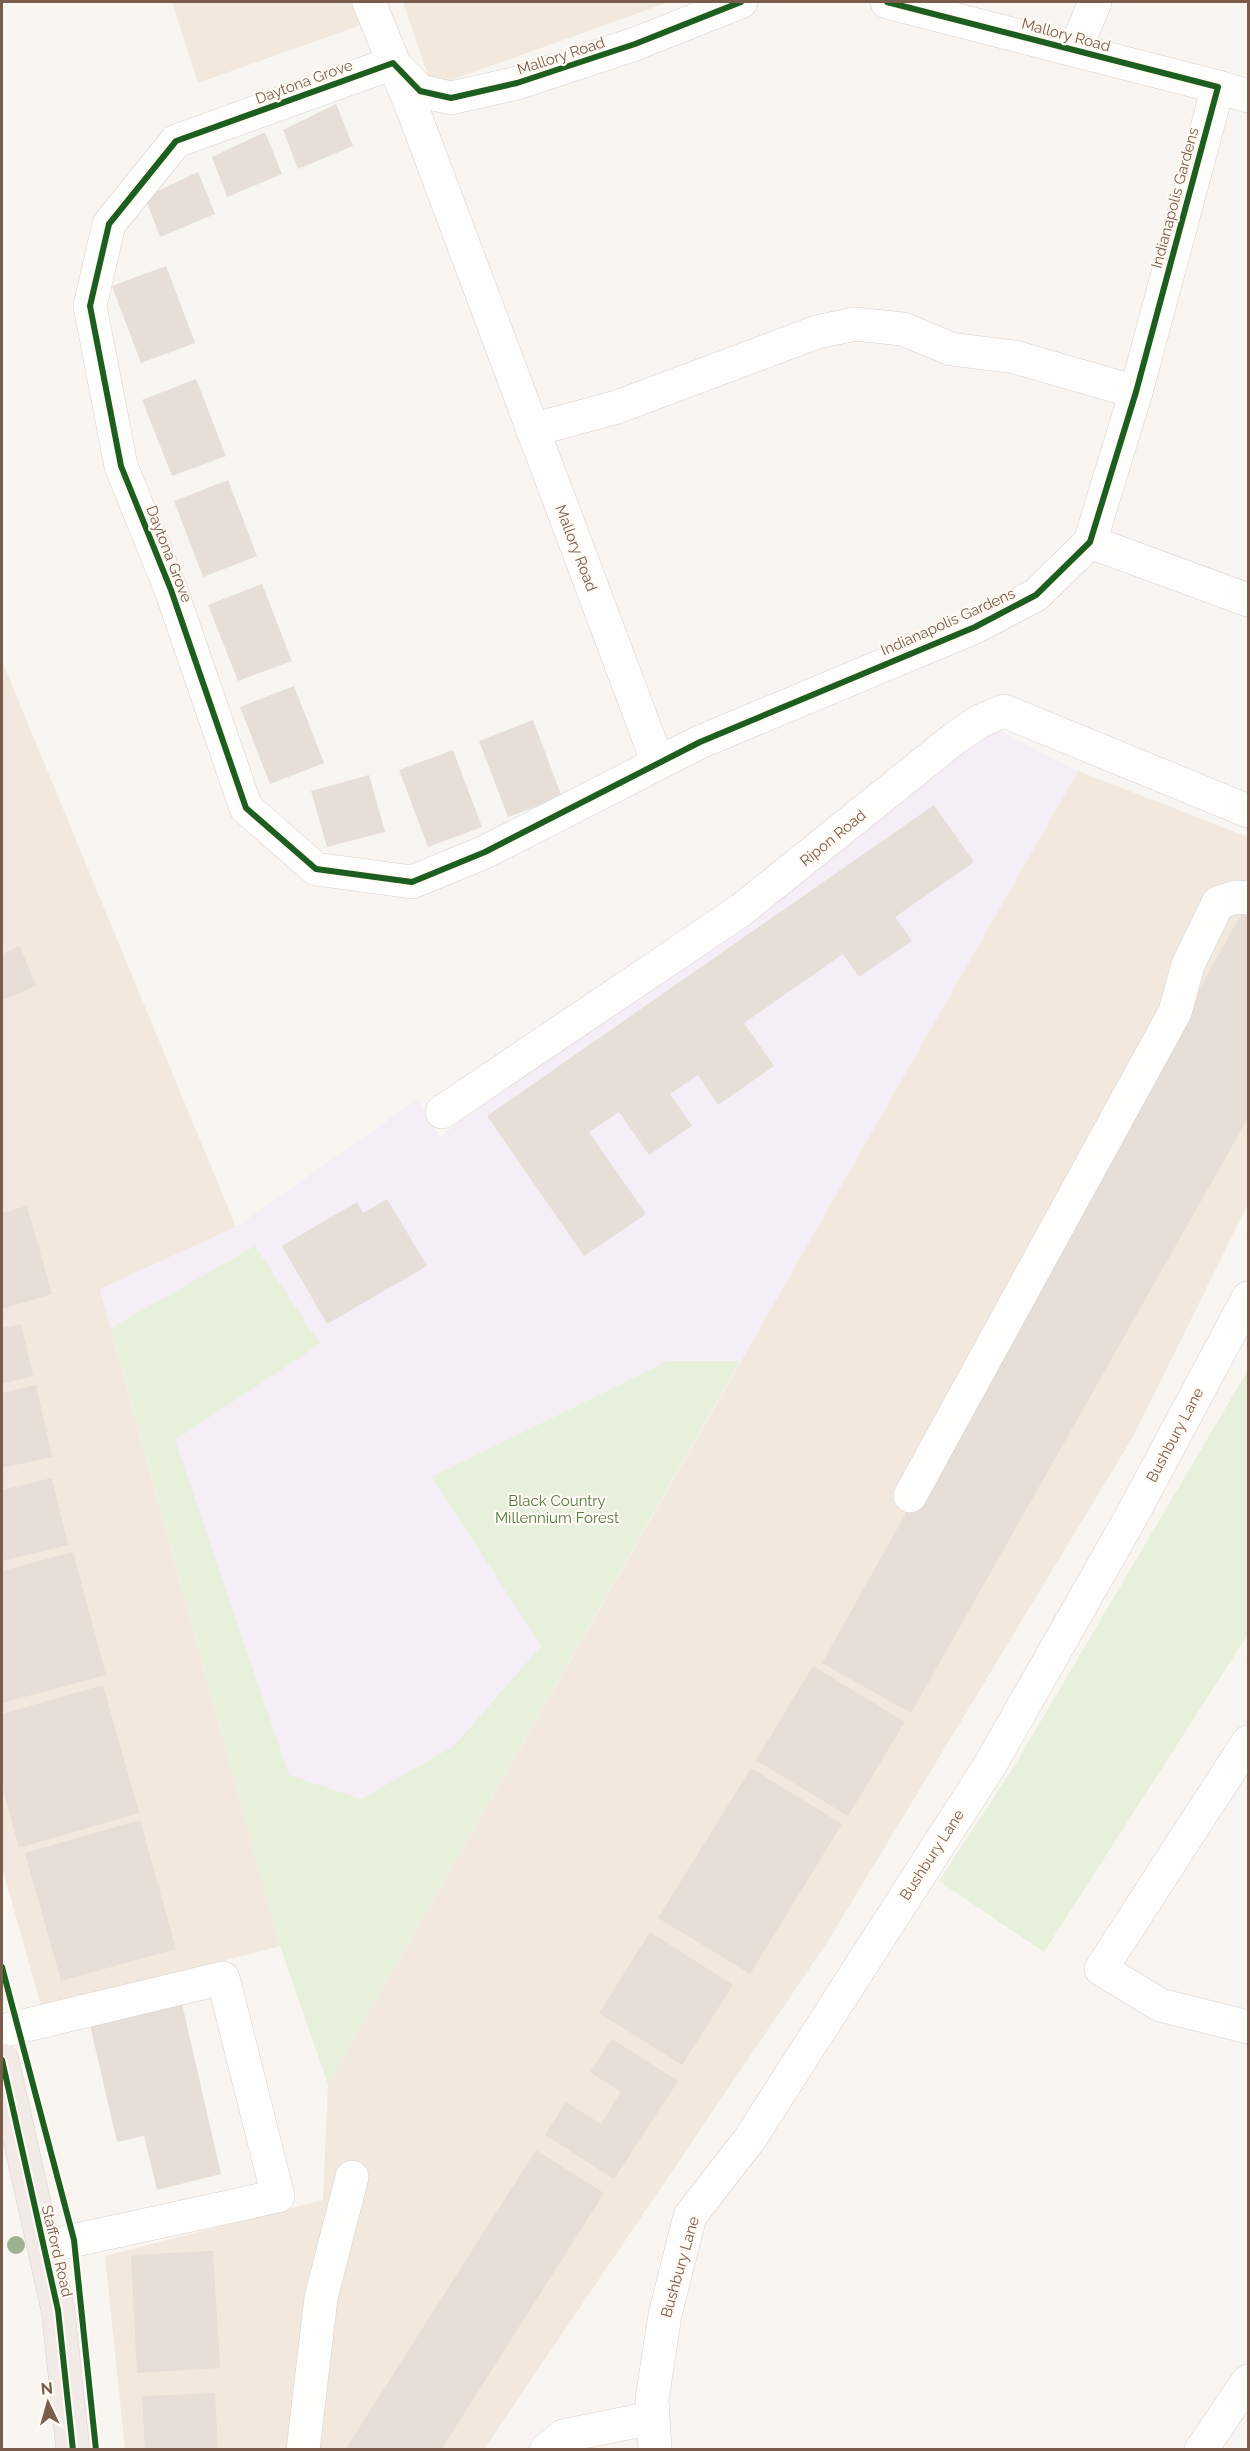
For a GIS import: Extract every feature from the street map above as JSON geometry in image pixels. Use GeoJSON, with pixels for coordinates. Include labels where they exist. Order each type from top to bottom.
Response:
{"type":"FeatureCollection","features":[{"type":"Feature","properties":{"kind":"highway","name":"Stafford Road"},"geometry":{"type":"LineString","coordinates":[[2,2060],[58,2310],[73,2450]]}},
{"type":"Feature","properties":{"kind":"street","name":"Mallory Road"},"geometry":{"type":"LineString","coordinates":[[369,2],[658,763]]}},
{"type":"Feature","properties":{"kind":"street","name":"Mallory Road"},"geometry":{"type":"LineString","coordinates":[[393,63],[420,91],[451,98],[539,76],[635,44],[738,2]]}},
{"type":"Feature","properties":{"kind":"street","name":"Mallory Road"},"geometry":{"type":"LineString","coordinates":[[887,2],[1075,50],[1226,97]]}},
{"type":"Feature","properties":{"kind":"street"},"geometry":{"type":"LineString","coordinates":[[1075,50],[1095,2]]}},
{"type":"Feature","properties":{"kind":"street","name":"Daytona Grove"},"geometry":{"type":"LineString","coordinates":[[393,63],[176,141],[109,224],[90,306],[121,466],[171,590],[246,808],[316,869],[412,882],[485,852],[619,783]]}},
{"type":"Feature","properties":{"kind":"street","name":"Indianapolis Gardens"},"geometry":{"type":"LineString","coordinates":[[619,783],[711,738],[975,627],[1036,596],[1090,542],[1226,97]]}},
{"type":"Feature","properties":{"kind":"street"},"geometry":{"type":"LineString","coordinates":[[532,430],[617,407],[817,332],[855,324],[903,329],[951,349],[1016,357],[1136,392]]}},
{"type":"Feature","properties":{"kind":"street"},"geometry":{"type":"LineString","coordinates":[[1090,542],[1248,600]]}},
{"type":"Feature","properties":{"kind":"street","name":"Ripon Road"},"geometry":{"type":"LineString","coordinates":[[442,1112],[741,910],[955,738],[980,722],[1004,711],[1248,811]]}},
{"type":"Feature","properties":{"kind":"street"},"geometry":{"type":"LineString","coordinates":[[910,1496],[1175,1012],[1188,965],[1218,903],[1236,897],[1248,898]]}},
{"type":"Feature","properties":{"kind":"street","name":"Bushbury Lane"},"geometry":{"type":"LineString","coordinates":[[546,2450],[563,2436],[653,2434],[652,2399],[665,2315],[690,2216],[749,2140],[990,1765],[1131,1517],[1248,1298]]}},
{"type":"Feature","properties":{"kind":"street"},"geometry":{"type":"LineString","coordinates":[[1248,1742],[1101,1969],[1160,2005],[1248,2027]]}},
{"type":"Feature","properties":{"kind":"street"},"geometry":{"type":"LineString","coordinates":[[2,2031],[223,1978],[278,2196],[44,2247]]}},
{"type":"Feature","properties":{"kind":"street"},"geometry":{"type":"LineString","coordinates":[[303,2450],[321,2298],[351,2177]]}},
{"type":"Feature","properties":{"kind":"street"},"geometry":{"type":"LineString","coordinates":[[1201,2450],[1248,2381]]}},
{"type":"Feature","properties":{"kind":"shaded area"},"geometry":{"type":"Polygon","coordinates":[[[172,2],[351,2],[361,25],[198,83],[172,2]]]}},
{"type":"Feature","properties":{"kind":"shaded area"},"geometry":{"type":"Polygon","coordinates":[[[403,2],[669,2],[432,87],[403,2]]]}},
{"type":"Feature","properties":{"kind":"shaded area"},"geometry":{"type":"Polygon","coordinates":[[[2,661],[236,1227],[100,1289],[280,1946],[42,2009],[2,1867],[2,661]]]}},
{"type":"Feature","properties":{"kind":"shaded area"},"geometry":{"type":"Polygon","coordinates":[[[967,714],[1078,771],[328,2084],[280,1946],[100,1289],[236,1227],[418,1099],[440,1137],[967,714]]]}},
{"type":"Feature","properties":{"kind":"shaded area"},"geometry":{"type":"Polygon","coordinates":[[[1078,771],[1248,837],[1248,1204],[1134,1435],[828,1941],[484,2449],[125,2449],[105,2256],[323,2200],[328,2084],[1078,771]]]}},
{"type":"Feature","properties":{"kind":"green space","name":"Black Country Millennium Forest"},"geometry":{"type":"Polygon","coordinates":[[[255,1246],[320,1344],[175,1440],[289,1775],[361,1799],[454,1746],[541,1646],[432,1477],[668,1361],[740,1361],[328,2084],[280,1946],[111,1328],[255,1246]]]}},
{"type":"Feature","properties":{"kind":"green space"},"geometry":{"type":"Polygon","coordinates":[[[1248,1370],[1248,1634],[1044,1952],[939,1881],[1015,1765],[1248,1370]]]}},
{"type":"Feature","properties":{"kind":"building"},"geometry":{"type":"Polygon","coordinates":[[[336,104],[353,146],[298,169],[283,130],[336,104]]]}},
{"type":"Feature","properties":{"kind":"building"},"geometry":{"type":"Polygon","coordinates":[[[265,132],[282,174],[227,197],[212,157],[265,132]]]}},
{"type":"Feature","properties":{"kind":"building"},"geometry":{"type":"Polygon","coordinates":[[[198,172],[215,214],[160,237],[145,197],[198,172]]]}},
{"type":"Feature","properties":{"kind":"building"},"geometry":{"type":"Polygon","coordinates":[[[166,266],[195,343],[141,363],[112,286],[166,266]]]}},
{"type":"Feature","properties":{"kind":"building"},"geometry":{"type":"Polygon","coordinates":[[[196,379],[226,456],[172,476],[142,400],[196,379]]]}},
{"type":"Feature","properties":{"kind":"building"},"geometry":{"type":"Polygon","coordinates":[[[228,480],[257,556],[203,577],[174,501],[228,480]]]}},
{"type":"Feature","properties":{"kind":"building"},"geometry":{"type":"Polygon","coordinates":[[[262,584],[292,661],[238,681],[208,605],[262,584]]]}},
{"type":"Feature","properties":{"kind":"building"},"geometry":{"type":"Polygon","coordinates":[[[294,686],[324,763],[270,784],[240,707],[294,686]]]}},
{"type":"Feature","properties":{"kind":"building"},"geometry":{"type":"Polygon","coordinates":[[[533,720],[562,797],[508,817],[479,741],[533,720]]]}},
{"type":"Feature","properties":{"kind":"building"},"geometry":{"type":"Polygon","coordinates":[[[453,750],[482,827],[428,847],[399,770],[453,750]]]}},
{"type":"Feature","properties":{"kind":"building"},"geometry":{"type":"Polygon","coordinates":[[[369,775],[385,832],[327,847],[311,791],[369,775]]]}},
{"type":"Feature","properties":{"kind":"building"},"geometry":{"type":"Polygon","coordinates":[[[934,805],[974,862],[895,917],[912,941],[859,977],[843,954],[744,1023],[774,1066],[718,1105],[698,1075],[670,1094],[692,1126],[649,1155],[619,1112],[589,1132],[646,1214],[584,1256],[487,1116],[934,805]]]}},
{"type":"Feature","properties":{"kind":"building"},"geometry":{"type":"Polygon","coordinates":[[[1248,902],[1248,1118],[911,1713],[822,1663],[1248,902]]]}},
{"type":"Feature","properties":{"kind":"building"},"geometry":{"type":"Polygon","coordinates":[[[20,946],[36,986],[2,1000],[2,954],[20,946]]]}},
{"type":"Feature","properties":{"kind":"building"},"geometry":{"type":"Polygon","coordinates":[[[387,1199],[427,1266],[327,1324],[282,1246],[357,1202],[363,1213],[387,1199]]]}},
{"type":"Feature","properties":{"kind":"building"},"geometry":{"type":"Polygon","coordinates":[[[27,1206],[52,1294],[2,1309],[2,1213],[27,1206]]]}},
{"type":"Feature","properties":{"kind":"building"},"geometry":{"type":"Polygon","coordinates":[[[21,1324],[33,1376],[2,1384],[2,1328],[21,1324]]]}},
{"type":"Feature","properties":{"kind":"building"},"geometry":{"type":"Polygon","coordinates":[[[36,1385],[52,1457],[2,1468],[2,1393],[36,1385]]]}},
{"type":"Feature","properties":{"kind":"building"},"geometry":{"type":"Polygon","coordinates":[[[52,1478],[68,1545],[2,1561],[2,1490],[52,1478]]]}},
{"type":"Feature","properties":{"kind":"building"},"geometry":{"type":"Polygon","coordinates":[[[73,1552],[106,1675],[2,1703],[2,1571],[73,1552]]]}},
{"type":"Feature","properties":{"kind":"building"},"geometry":{"type":"Polygon","coordinates":[[[813,1666],[905,1722],[848,1816],[756,1760],[813,1666]]]}},
{"type":"Feature","properties":{"kind":"building"},"geometry":{"type":"Polygon","coordinates":[[[103,1685],[139,1813],[19,1848],[2,1785],[2,1714],[103,1685]]]}},
{"type":"Feature","properties":{"kind":"building"},"geometry":{"type":"Polygon","coordinates":[[[751,1768],[842,1824],[750,1974],[658,1918],[751,1768]]]}},
{"type":"Feature","properties":{"kind":"building"},"geometry":{"type":"Polygon","coordinates":[[[140,1820],[176,1949],[61,1981],[25,1853],[140,1820]]]}},
{"type":"Feature","properties":{"kind":"building"},"geometry":{"type":"Polygon","coordinates":[[[650,1932],[733,1985],[682,2065],[599,2013],[650,1932]]]}},
{"type":"Feature","properties":{"kind":"building"},"geometry":{"type":"Polygon","coordinates":[[[182,2004],[221,2174],[157,2190],[144,2136],[117,2142],[90,2025],[182,2004]]]}},
{"type":"Feature","properties":{"kind":"building"},"geometry":{"type":"Polygon","coordinates":[[[612,2039],[678,2081],[614,2179],[545,2135],[566,2102],[601,2124],[621,2092],[590,2072],[612,2039]]]}},
{"type":"Feature","properties":{"kind":"building"},"geometry":{"type":"Polygon","coordinates":[[[536,2150],[604,2193],[441,2450],[345,2450],[536,2150]]]}},
{"type":"Feature","properties":{"kind":"building"},"geometry":{"type":"Polygon","coordinates":[[[213,2251],[220,2368],[137,2373],[131,2255],[213,2251]]]}},
{"type":"Feature","properties":{"kind":"building"},"geometry":{"type":"Polygon","coordinates":[[[215,2393],[218,2450],[145,2450],[142,2396],[215,2393]]]}},
{"type":"Feature","properties":{"kind":"cycle path"},"geometry":{"type":"LineString","coordinates":[[741,2],[635,44],[517,83],[451,98],[420,91],[393,63],[176,141],[109,224],[90,306],[121,466],[171,590],[246,808],[316,869],[412,882],[485,852],[700,742],[975,627],[1036,595],[1090,542],[1136,392],[1218,87],[887,2]]}},
{"type":"Feature","properties":{"kind":"cycle path"},"geometry":{"type":"LineString","coordinates":[[2,1967],[74,2240],[96,2450]]}},
{"type":"Feature","properties":{"kind":"cycle path"},"geometry":{"type":"LineString","coordinates":[[2,2060],[58,2310],[73,2450]]}}]}
